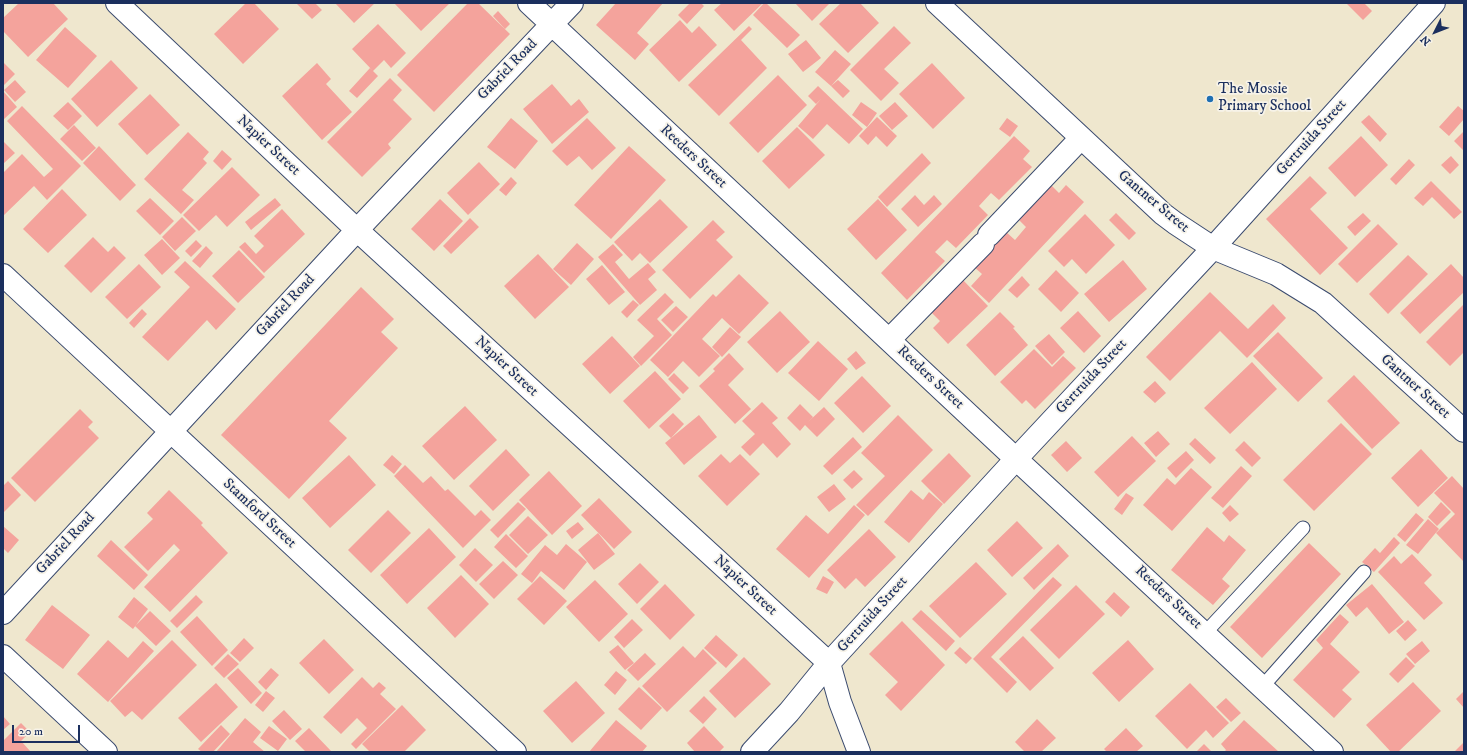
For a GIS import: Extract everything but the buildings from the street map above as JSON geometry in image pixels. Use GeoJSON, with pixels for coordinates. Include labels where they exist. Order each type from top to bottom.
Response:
{"type":"FeatureCollection","features":[{"type":"Feature","properties":{"kind":"street","name":"Napier Street"},"geometry":{"type":"LineString","coordinates":[[117,3],[357,230],[829,663]]}},
{"type":"Feature","properties":{"kind":"street","name":"Reeders Street"},"geometry":{"type":"LineString","coordinates":[[529,3],[1205,633],[1325,750]]}},
{"type":"Feature","properties":{"kind":"street","name":"Gabriel Road"},"geometry":{"type":"LineString","coordinates":[[3,613],[169,431],[572,3]]}},
{"type":"Feature","properties":{"kind":"street","name":"Gertruida Street"},"geometry":{"type":"LineString","coordinates":[[752,752],[789,712],[829,663],[1016,458],[1213,248],[1434,3]]}},
{"type":"Feature","properties":{"kind":"street","name":"Gantner Street"},"geometry":{"type":"LineString","coordinates":[[939,4],[1163,214],[1213,248],[1276,274],[1323,303],[1464,431]]}},
{"type":"Feature","properties":{"kind":"street"},"geometry":{"type":"LineString","coordinates":[[889,340],[1081,138]]}},
{"type":"Feature","properties":{"kind":"street","name":"Stamford Street"},"geometry":{"type":"LineString","coordinates":[[3,275],[515,752]]}},
{"type":"Feature","properties":{"kind":"street"},"geometry":{"type":"LineString","coordinates":[[3,656],[106,752]]}},
{"type":"Feature","properties":{"kind":"street"},"geometry":{"type":"LineString","coordinates":[[829,663],[840,702],[859,752]]}},
{"type":"Feature","properties":{"kind":"lane"},"geometry":{"type":"LineString","coordinates":[[1205,633],[1303,528]]}},
{"type":"Feature","properties":{"kind":"lane"},"geometry":{"type":"LineString","coordinates":[[1262,687],[1364,572]]}},
{"type":"Feature","properties":{"kind":"place","name":"The Mossie Primary School"},"geometry":{"type":"Point","coordinates":[1210,99]}}]}
